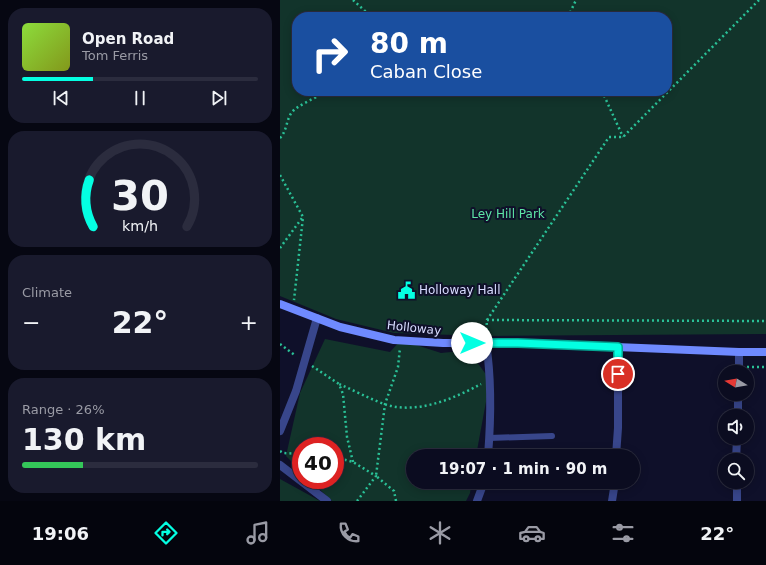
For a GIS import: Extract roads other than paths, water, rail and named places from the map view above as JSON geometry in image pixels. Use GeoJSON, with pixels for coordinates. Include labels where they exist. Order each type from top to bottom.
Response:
{"type":"FeatureCollection","features":[{"type":"Feature","properties":{"kind":"street","name":"Holloway"},"geometry":{"type":"LineString","coordinates":[[280,304],[340,327],[400,340],[443,343],[766,352]]}},
{"type":"Feature","properties":{"kind":"street"},"geometry":{"type":"LineString","coordinates":[[280,431],[296,390],[317,318]]}},
{"type":"Feature","properties":{"kind":"street"},"geometry":{"type":"LineString","coordinates":[[486,343],[490,380],[491,419],[488,449]]}},
{"type":"Feature","properties":{"kind":"street"},"geometry":{"type":"LineString","coordinates":[[616,449],[618,347]]}},
{"type":"Feature","properties":{"kind":"street"},"geometry":{"type":"LineString","coordinates":[[739,352],[739,365]]}},
{"type":"Feature","properties":{"kind":"street"},"geometry":{"type":"LineString","coordinates":[[280,465],[327,501]]}},
{"type":"Feature","properties":{"kind":"street"},"geometry":{"type":"LineString","coordinates":[[477,501],[481,489]]}},
{"type":"Feature","properties":{"kind":"street"},"geometry":{"type":"LineString","coordinates":[[612,501],[614,489]]}},
{"type":"Feature","properties":{"kind":"street"},"geometry":{"type":"LineString","coordinates":[[737,489],[737,501]]}},
{"type":"Feature","properties":{"kind":"lane"},"geometry":{"type":"LineString","coordinates":[[489,438],[552,436]]}},
{"type":"Feature","properties":{"kind":"place","name":"Holloway Hall"},"geometry":{"type":"Point","coordinates":[406,290]}},
{"type":"Feature","properties":{"kind":"park label","name":"Ley Hill Park"},"geometry":{"type":"Point","coordinates":[508,214]}}]}
